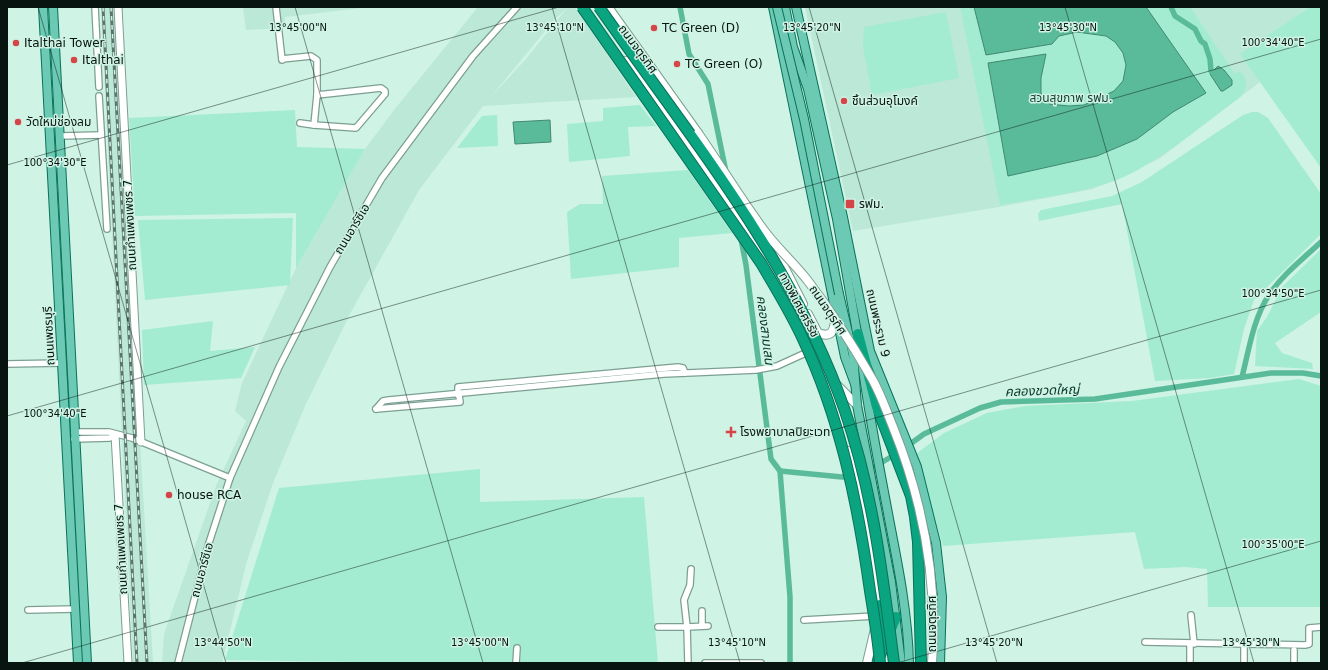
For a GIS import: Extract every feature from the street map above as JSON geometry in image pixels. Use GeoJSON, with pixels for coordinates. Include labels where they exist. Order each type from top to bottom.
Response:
{"type":"FeatureCollection","features":[{"type":"Feature","properties":{"kind":"highway","name":"ทางพิเศษศรีรัช"},"geometry":{"type":"LineString","coordinates":[[582,7],[761,263],[802,337],[837,428],[851,482],[863,536],[878,663]]}},
{"type":"Feature","properties":{"kind":"highway","name":"ทางพิเศษศรีรัช"},"geometry":{"type":"LineString","coordinates":[[599,7],[756,229],[781,269],[819,346],[845,411],[868,494],[878,541],[894,663]]}},
{"type":"Feature","properties":{"kind":"highway"},"geometry":{"type":"LineString","coordinates":[[858,334],[877,407],[890,445],[911,496],[915,517],[921,663]]}},
{"type":"Feature","properties":{"kind":"highway"},"geometry":{"type":"LineString","coordinates":[[880,605],[884,645]]}},
{"type":"Feature","properties":{"kind":"highway"},"geometry":{"type":"LineString","coordinates":[[878,663],[896,617]]}},
{"type":"Feature","properties":{"kind":"main road","name":"ถนนเพชรบุรี"},"geometry":{"type":"LineString","coordinates":[[43,7],[78,663]]}},
{"type":"Feature","properties":{"kind":"main road","name":"ถนนเพชรบุรี"},"geometry":{"type":"LineString","coordinates":[[53,7],[86,663]]}},
{"type":"Feature","properties":{"kind":"main road","name":"ถนนจตุรทิศ"},"geometry":{"type":"LineString","coordinates":[[588,7],[685,143],[768,265],[813,349],[835,405],[857,484],[866,521],[880,605]]}},
{"type":"Feature","properties":{"kind":"main road","name":"ถนนจตุรทิศ"},"geometry":{"type":"LineString","coordinates":[[608,7],[767,233],[808,280],[854,348],[872,378],[911,476],[925,528],[932,575],[934,633],[932,663]]}},
{"type":"Feature","properties":{"kind":"main road"},"geometry":{"type":"LineString","coordinates":[[773,7],[811,185],[845,357],[855,384]]}},
{"type":"Feature","properties":{"kind":"main road"},"geometry":{"type":"LineString","coordinates":[[778,7],[804,119],[839,294],[853,354],[857,405],[891,582],[901,663]]}},
{"type":"Feature","properties":{"kind":"main road","name":"ถนนพระราม 9"},"geometry":{"type":"LineString","coordinates":[[785,7],[793,47],[808,89],[836,219],[858,334],[871,427],[900,574],[909,642],[910,663]]}},
{"type":"Feature","properties":{"kind":"main road"},"geometry":{"type":"LineString","coordinates":[[795,7],[808,89]]}},
{"type":"Feature","properties":{"kind":"main road","name":"ถนนพระราม 9"},"geometry":{"type":"LineString","coordinates":[[795,7],[850,252],[870,351],[881,382],[902,425],[918,467],[936,543],[942,612],[940,663]]}},
{"type":"Feature","properties":{"kind":"main road"},"geometry":{"type":"LineString","coordinates":[[51,142],[60,139]]}},
{"type":"Feature","properties":{"kind":"main road"},"geometry":{"type":"LineString","coordinates":[[811,185],[815,189],[820,189],[828,182]]}},
{"type":"Feature","properties":{"kind":"main road"},"geometry":{"type":"LineString","coordinates":[[813,198],[820,192],[831,195]]}},
{"type":"Feature","properties":{"kind":"main road"},"geometry":{"type":"LineString","coordinates":[[836,219],[850,252]]}},
{"type":"Feature","properties":{"kind":"main road"},"geometry":{"type":"LineString","coordinates":[[767,233],[818,333],[819,341],[813,349]]}},
{"type":"Feature","properties":{"kind":"main road"},"geometry":{"type":"LineString","coordinates":[[818,333],[825,336],[830,334],[834,329],[836,315]]}},
{"type":"Feature","properties":{"kind":"main road"},"geometry":{"type":"LineString","coordinates":[[870,351],[877,407]]}},
{"type":"Feature","properties":{"kind":"main road"},"geometry":{"type":"LineString","coordinates":[[822,371],[857,405]]}},
{"type":"Feature","properties":{"kind":"main road"},"geometry":{"type":"LineString","coordinates":[[867,663],[880,605]]}},
{"type":"Feature","properties":{"kind":"street"},"geometry":{"type":"LineString","coordinates":[[95,7],[99,88]]}},
{"type":"Feature","properties":{"kind":"street","name":"ถนนกำแพงเพชร 7"},"geometry":{"type":"LineString","coordinates":[[118,7],[142,442]]}},
{"type":"Feature","properties":{"kind":"street"},"geometry":{"type":"LineString","coordinates":[[276,7],[282,59],[315,57],[317,67],[317,95],[314,125]]}},
{"type":"Feature","properties":{"kind":"street","name":"ถนนอาร์ซีเอ"},"geometry":{"type":"LineString","coordinates":[[178,663],[208,546],[230,478],[279,367],[320,286],[382,178],[473,56],[517,7]]}},
{"type":"Feature","properties":{"kind":"street"},"geometry":{"type":"LineString","coordinates":[[300,123],[356,128],[385,94],[385,91],[381,88],[317,95]]}},
{"type":"Feature","properties":{"kind":"street"},"geometry":{"type":"LineString","coordinates":[[99,96],[100,135],[107,229]]}},
{"type":"Feature","properties":{"kind":"street"},"geometry":{"type":"LineString","coordinates":[[60,139],[100,135]]}},
{"type":"Feature","properties":{"kind":"street"},"geometry":{"type":"LineString","coordinates":[[685,373],[683,368],[678,367],[642,369],[564,380],[522,388],[477,393],[459,394],[383,401],[376,409],[460,402],[459,394],[458,387],[521,381],[564,380],[756,370],[783,363],[813,349]]}},
{"type":"Feature","properties":{"kind":"street"},"geometry":{"type":"LineString","coordinates":[[7,364],[62,363]]}},
{"type":"Feature","properties":{"kind":"street"},"geometry":{"type":"LineString","coordinates":[[642,369],[642,376]]}},
{"type":"Feature","properties":{"kind":"street"},"geometry":{"type":"LineString","coordinates":[[521,381],[522,388]]}},
{"type":"Feature","properties":{"kind":"street"},"geometry":{"type":"LineString","coordinates":[[477,386],[477,393]]}},
{"type":"Feature","properties":{"kind":"street"},"geometry":{"type":"LineString","coordinates":[[74,435],[109,432],[142,442],[230,478]]}},
{"type":"Feature","properties":{"kind":"street","name":"ถนนกำแพงเพชร 7"},"geometry":{"type":"LineString","coordinates":[[115,435],[128,663]]}},
{"type":"Feature","properties":{"kind":"street"},"geometry":{"type":"LineString","coordinates":[[688,663],[687,627],[684,600],[690,585],[692,569]]}},
{"type":"Feature","properties":{"kind":"street"},"geometry":{"type":"LineString","coordinates":[[28,610],[75,610]]}},
{"type":"Feature","properties":{"kind":"street"},"geometry":{"type":"LineString","coordinates":[[658,627],[705,626],[702,611]]}},
{"type":"Feature","properties":{"kind":"street"},"geometry":{"type":"LineString","coordinates":[[1190,663],[1192,644],[1191,615]]}},
{"type":"Feature","properties":{"kind":"street"},"geometry":{"type":"LineString","coordinates":[[804,620],[878,616]]}},
{"type":"Feature","properties":{"kind":"street"},"geometry":{"type":"LineString","coordinates":[[1145,642],[1244,645],[1309,644],[1310,628],[1321,627]]}},
{"type":"Feature","properties":{"kind":"street"},"geometry":{"type":"LineString","coordinates":[[1244,645],[1244,663]]}},
{"type":"Feature","properties":{"kind":"street"},"geometry":{"type":"LineString","coordinates":[[516,663],[517,648]]}},
{"type":"Feature","properties":{"kind":"street"},"geometry":{"type":"LineString","coordinates":[[1294,650],[1294,663]]}},
{"type":"Feature","properties":{"kind":"street"},"geometry":{"type":"LineString","coordinates":[[705,663],[761,663]]}},
{"type":"Feature","properties":{"kind":"shaded area"},"geometry":{"type":"Polygon","coordinates":[[[101,7],[120,7],[132,305],[153,663],[133,663],[101,7]]]}},
{"type":"Feature","properties":{"kind":"shaded area"},"geometry":{"type":"Polygon","coordinates":[[[243,7],[370,7],[285,17],[285,28],[246,30],[243,7]]]}},
{"type":"Feature","properties":{"kind":"shaded area"},"geometry":{"type":"Polygon","coordinates":[[[478,7],[575,7],[636,97],[483,106],[419,190],[351,312],[305,406],[273,483],[247,561],[222,663],[162,663],[164,634],[216,486],[246,421],[235,411],[242,383],[296,268],[365,149],[394,110],[478,7]],[[567,8],[555,19],[489,99],[526,59],[567,8]]]}},
{"type":"Feature","properties":{"kind":"shaded area"},"geometry":{"type":"Polygon","coordinates":[[[805,7],[1310,7],[1241,54],[1260,82],[1159,159],[1093,189],[999,207],[853,231],[805,7]]]}},
{"type":"Feature","properties":{"kind":"shaded area"},"geometry":{"type":"Polygon","coordinates":[[[974,7],[1146,7],[1206,93],[1173,112],[1137,139],[1097,156],[1008,176],[988,63],[1046,54],[1041,78],[1041,93],[1049,104],[1069,106],[1084,105],[1114,91],[1123,81],[1126,65],[1123,53],[1115,42],[1106,36],[1077,32],[1059,36],[1052,44],[986,55],[974,7]]]}},
{"type":"Feature","properties":{"kind":"shaded area"},"geometry":{"type":"Polygon","coordinates":[[[1218,66],[1224,70],[1232,80],[1232,85],[1223,91],[1221,91],[1210,74],[1218,66]]]}},
{"type":"Feature","properties":{"kind":"shaded area"},"geometry":{"type":"Polygon","coordinates":[[[550,120],[551,142],[515,144],[513,122],[550,120]]]}},
{"type":"Feature","properties":{"kind":"green space","name":"สวนสุขภาพ รฟม."},"geometry":{"type":"Polygon","coordinates":[[[960,7],[1190,7],[1235,74],[1240,71],[1243,75],[1246,82],[1246,88],[1239,98],[1185,139],[1142,168],[1128,175],[1099,186],[1082,190],[1000,205],[960,7]]]}},
{"type":"Feature","properties":{"kind":"green space"},"geometry":{"type":"Polygon","coordinates":[[[1310,7],[1321,7],[1321,168],[1240,54],[1310,7]]]}},
{"type":"Feature","properties":{"kind":"green space"},"geometry":{"type":"Polygon","coordinates":[[[946,12],[959,78],[872,95],[863,47],[864,27],[946,12]]]}},
{"type":"Feature","properties":{"kind":"green space"},"geometry":{"type":"Polygon","coordinates":[[[640,105],[656,126],[628,127],[630,156],[569,162],[567,124],[603,121],[603,108],[640,105]]]}},
{"type":"Feature","properties":{"kind":"green space"},"geometry":{"type":"Polygon","coordinates":[[[295,110],[297,147],[365,149],[296,268],[296,213],[135,216],[129,118],[295,110]]]}},
{"type":"Feature","properties":{"kind":"green space"},"geometry":{"type":"Polygon","coordinates":[[[1258,112],[1268,118],[1321,194],[1321,234],[1254,300],[1244,329],[1234,374],[1211,378],[1155,381],[1122,204],[1039,221],[1038,214],[1041,210],[1112,196],[1142,182],[1243,115],[1258,112]]]}},
{"type":"Feature","properties":{"kind":"green space"},"geometry":{"type":"Polygon","coordinates":[[[497,115],[498,146],[457,148],[482,116],[497,115]]]}},
{"type":"Feature","properties":{"kind":"green space"},"geometry":{"type":"Polygon","coordinates":[[[688,170],[732,233],[679,238],[679,267],[571,279],[567,212],[580,204],[603,204],[602,176],[688,170]]]}},
{"type":"Feature","properties":{"kind":"green space"},"geometry":{"type":"Polygon","coordinates":[[[293,218],[290,285],[145,300],[138,220],[293,218]]]}},
{"type":"Feature","properties":{"kind":"green space"},"geometry":{"type":"Polygon","coordinates":[[[1321,249],[1321,312],[1275,343],[1282,353],[1312,363],[1313,369],[1255,366],[1257,331],[1267,317],[1282,287],[1321,249]]]}},
{"type":"Feature","properties":{"kind":"green space"},"geometry":{"type":"Polygon","coordinates":[[[213,321],[210,351],[255,347],[241,378],[144,385],[142,330],[213,321]]]}},
{"type":"Feature","properties":{"kind":"green space"},"geometry":{"type":"Polygon","coordinates":[[[1299,379],[1321,386],[1321,607],[1208,607],[1207,569],[1185,567],[1144,569],[1135,532],[943,546],[916,454],[944,433],[987,413],[1025,406],[1132,401],[1299,379]]]}},
{"type":"Feature","properties":{"kind":"green space"},"geometry":{"type":"Polygon","coordinates":[[[480,469],[480,502],[644,497],[658,663],[418,663],[225,660],[279,488],[480,469]]]}},
{"type":"Feature","properties":{"kind":"waterway","name":"คลองสามเสน"},"geometry":{"type":"LineString","coordinates":[[680,7],[689,54],[708,84],[726,172]]}},
{"type":"Feature","properties":{"kind":"waterway"},"geometry":{"type":"LineString","coordinates":[[1171,7],[1175,16],[1195,29],[1201,41],[1205,44],[1210,59],[1211,71]]}},
{"type":"Feature","properties":{"kind":"waterway","name":"คลองสามเสน"},"geometry":{"type":"LineString","coordinates":[[741,239],[746,265],[771,459],[780,471],[790,597],[790,663]]}},
{"type":"Feature","properties":{"kind":"waterway"},"geometry":{"type":"LineString","coordinates":[[1242,377],[1255,324],[1269,295],[1280,281],[1321,242]]}},
{"type":"Feature","properties":{"kind":"waterway","name":"คลองชวดใหญ่"},"geometry":{"type":"LineString","coordinates":[[906,447],[924,434],[980,408],[1001,402],[1095,399],[1271,373],[1303,373],[1321,376]]}},
{"type":"Feature","properties":{"kind":"waterway","name":"คลองชวดใหญ่"},"geometry":{"type":"LineString","coordinates":[[867,471],[896,454]]}},
{"type":"Feature","properties":{"kind":"waterway","name":"คลองชวดใหญ่"},"geometry":{"type":"LineString","coordinates":[[780,471],[842,477],[852,476]]}},
{"type":"Feature","properties":{"kind":"railway"},"geometry":{"type":"LineString","coordinates":[[103,7],[137,663]]}},
{"type":"Feature","properties":{"kind":"railway"},"geometry":{"type":"LineString","coordinates":[[111,7],[147,663]]}},
{"type":"Feature","properties":{"kind":"place","name":"TC Green (D)"},"geometry":{"type":"Point","coordinates":[654,28]}},
{"type":"Feature","properties":{"kind":"place","name":"Italthai Tower"},"geometry":{"type":"Point","coordinates":[16,43]}},
{"type":"Feature","properties":{"kind":"place","name":"Italthai"},"geometry":{"type":"Point","coordinates":[74,60]}},
{"type":"Feature","properties":{"kind":"place","name":"TC Green (O)"},"geometry":{"type":"Point","coordinates":[677,64]}},
{"type":"Feature","properties":{"kind":"place","name":"ชิ้นส่วนอุโมงค์"},"geometry":{"type":"Point","coordinates":[844,101]}},
{"type":"Feature","properties":{"kind":"place","name":"วัดใหม่ช่องลม"},"geometry":{"type":"Point","coordinates":[18,122]}},
{"type":"Feature","properties":{"kind":"place","name":"รฟม."},"geometry":{"type":"Point","coordinates":[850,204]}},
{"type":"Feature","properties":{"kind":"place","name":"โรงพยาบาลปิยะเวท"},"geometry":{"type":"Point","coordinates":[731,432]}},
{"type":"Feature","properties":{"kind":"place","name":"house RCA"},"geometry":{"type":"Point","coordinates":[169,495]}}]}
